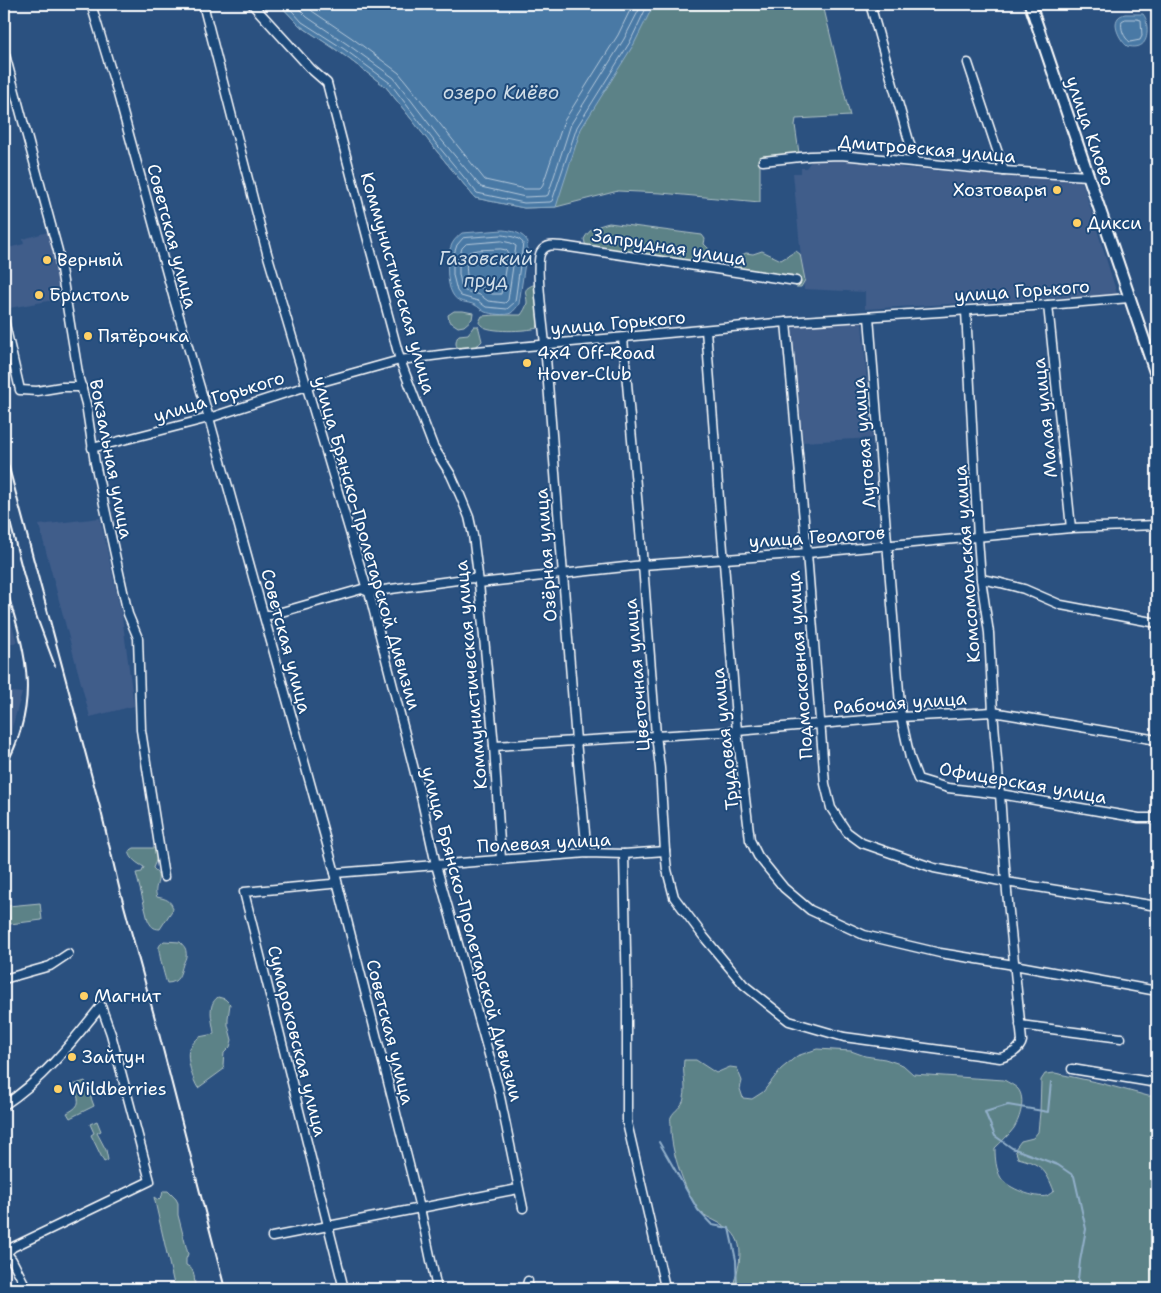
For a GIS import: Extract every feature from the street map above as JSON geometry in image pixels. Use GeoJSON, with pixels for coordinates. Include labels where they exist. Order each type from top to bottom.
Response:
{"type":"FeatureCollection","features":[{"type":"Feature","properties":{"kind":"main road","name":"улица Киово"},"geometry":{"type":"LineString","coordinates":[[1030,4],[1157,378]]}},
{"type":"Feature","properties":{"kind":"street","name":"Советская улица"},"geometry":{"type":"LineString","coordinates":[[91,4],[209,418],[335,877],[420,1208],[437,1289]]}},
{"type":"Feature","properties":{"kind":"street","name":"улица Брянско-Пролетарской Дивизии"},"geometry":{"type":"LineString","coordinates":[[203,4],[267,253],[370,592],[436,865],[498,1087],[523,1208]]}},
{"type":"Feature","properties":{"kind":"street","name":"Коммунистическая улица"},"geometry":{"type":"LineString","coordinates":[[252,4],[311,69],[327,83],[400,360],[433,446],[451,475],[469,517],[473,535],[494,746],[501,859]]}},
{"type":"Feature","properties":{"kind":"street"},"geometry":{"type":"LineString","coordinates":[[876,4],[870,4],[915,162]]}},
{"type":"Feature","properties":{"kind":"street","name":"Вокзальная улица"},"geometry":{"type":"LineString","coordinates":[[4,51],[58,251],[86,404],[92,448],[128,614],[138,638],[141,730],[164,877]]}},
{"type":"Feature","properties":{"kind":"street"},"geometry":{"type":"LineString","coordinates":[[968,62],[1004,171]]}},
{"type":"Feature","properties":{"kind":"street","name":"Дмитровская улица"},"geometry":{"type":"LineString","coordinates":[[763,161],[840,155],[1004,171],[1088,176]]}},
{"type":"Feature","properties":{"kind":"street","name":"Запрудная улица"},"geometry":{"type":"LineString","coordinates":[[540,254],[546,247],[552,245],[562,246],[796,282]]}},
{"type":"Feature","properties":{"kind":"street","name":"Озёрная улица"},"geometry":{"type":"LineString","coordinates":[[540,254],[538,271],[546,345],[576,741],[587,853]]}},
{"type":"Feature","properties":{"kind":"street","name":"улица Горького"},"geometry":{"type":"LineString","coordinates":[[92,448],[209,418],[307,386],[400,360],[455,352],[786,322],[966,311],[1129,298]]}},
{"type":"Feature","properties":{"kind":"street","name":"Малая улица"},"geometry":{"type":"LineString","coordinates":[[1048,305],[1071,528]]}},
{"type":"Feature","properties":{"kind":"street","name":"Комсомольская улица"},"geometry":{"type":"LineString","coordinates":[[966,311],[981,579],[988,633],[1006,882],[1020,1025]]}},
{"type":"Feature","properties":{"kind":"street","name":"Луговая улица"},"geometry":{"type":"LineString","coordinates":[[869,317],[901,717]]}},
{"type":"Feature","properties":{"kind":"street"},"geometry":{"type":"LineString","coordinates":[[4,320],[20,390],[37,391],[61,386],[82,387]]}},
{"type":"Feature","properties":{"kind":"street","name":"Подмосковная улица"},"geometry":{"type":"LineString","coordinates":[[786,322],[825,784],[831,808],[847,832],[862,843],[934,868],[1006,882],[1157,906]]}},
{"type":"Feature","properties":{"kind":"street","name":"Трудовая улица"},"geometry":{"type":"LineString","coordinates":[[706,330],[737,731],[750,840],[758,856],[784,888],[810,910],[864,935],[940,953],[1157,990]]}},
{"type":"Feature","properties":{"kind":"street","name":"Цветочная улица"},"geometry":{"type":"LineString","coordinates":[[623,338],[660,768],[664,851],[674,898],[744,984],[788,1022],[844,1037],[1000,1058],[1005,1057],[1020,1047],[1022,1041],[1020,1025]]}},
{"type":"Feature","properties":{"kind":"street","name":"улица Геологов"},"geometry":{"type":"LineString","coordinates":[[264,616],[362,590],[370,592],[643,564],[807,554],[1071,528],[1157,525]]}},
{"type":"Feature","properties":{"kind":"street"},"geometry":{"type":"LineString","coordinates":[[981,579],[1024,590],[1061,605],[1157,623]]}},
{"type":"Feature","properties":{"kind":"street","name":"Рабочая улица"},"geometry":{"type":"LineString","coordinates":[[494,746],[737,731],[901,717],[993,712],[1157,740]]}},
{"type":"Feature","properties":{"kind":"street","name":"Офицерская улица"},"geometry":{"type":"LineString","coordinates":[[901,717],[910,758],[918,779],[948,788],[1000,794],[1139,818],[1157,818]]}},
{"type":"Feature","properties":{"kind":"street","name":"Полевая улица"},"geometry":{"type":"LineString","coordinates":[[335,877],[501,859],[587,853],[624,854],[664,851]]}},
{"type":"Feature","properties":{"kind":"street"},"geometry":{"type":"LineString","coordinates":[[624,854],[627,1000],[626,1123],[665,1287]]}},
{"type":"Feature","properties":{"kind":"street","name":"Сумароковская улица"},"geometry":{"type":"LineString","coordinates":[[335,877],[331,884],[244,892],[344,1289]]}},
{"type":"Feature","properties":{"kind":"street"},"geometry":{"type":"LineString","coordinates":[[4,979],[50,966],[68,954]]}},
{"type":"Feature","properties":{"kind":"street"},"geometry":{"type":"LineString","coordinates":[[4,1105],[43,1074],[101,1006],[111,1033],[150,1181],[13,1247],[5,1253],[12,1260],[27,1289]]}},
{"type":"Feature","properties":{"kind":"street"},"geometry":{"type":"LineString","coordinates":[[1020,1025],[1121,1038]]}},
{"type":"Feature","properties":{"kind":"street"},"geometry":{"type":"LineString","coordinates":[[1072,1069],[1157,1083]]}},
{"type":"Feature","properties":{"kind":"street"},"geometry":{"type":"LineString","coordinates":[[272,1237],[518,1189]]}},
{"type":"Feature","properties":{"kind":"street"},"geometry":{"type":"LineString","coordinates":[[526,1289],[528,1280]]}},
{"type":"Feature","properties":{"kind":"shaded area"},"geometry":{"type":"Polygon","coordinates":[[[838,158],[897,164],[902,168],[1082,181],[1117,294],[865,309],[865,292],[804,289],[793,173],[801,173],[801,168],[806,168],[812,160],[838,158]]]}},
{"type":"Feature","properties":{"kind":"shaded area"},"geometry":{"type":"Polygon","coordinates":[[[51,231],[65,301],[48,301],[4,309],[4,249],[24,244],[23,239],[51,231]]]}},
{"type":"Feature","properties":{"kind":"shaded area"},"geometry":{"type":"Polygon","coordinates":[[[862,322],[872,438],[803,442],[792,326],[862,322]]]}},
{"type":"Feature","properties":{"kind":"shaded area"},"geometry":{"type":"Polygon","coordinates":[[[100,518],[122,616],[134,706],[90,717],[39,525],[100,518]]]}},
{"type":"Feature","properties":{"kind":"shaded area"},"geometry":{"type":"Polygon","coordinates":[[[4,598],[17,642],[10,644],[11,651],[4,652],[4,598]]]}},
{"type":"Feature","properties":{"kind":"shaded area"},"geometry":{"type":"Polygon","coordinates":[[[4,691],[22,693],[4,755],[4,691]]]}},
{"type":"Feature","properties":{"kind":"green space"},"geometry":{"type":"Polygon","coordinates":[[[279,4],[862,5],[823,5],[850,116],[796,119],[795,125],[799,153],[760,157],[760,202],[618,191],[556,207],[524,208],[475,198],[386,87],[341,53],[299,25],[279,4]]]}},
{"type":"Feature","properties":{"kind":"green space"},"geometry":{"type":"Polygon","coordinates":[[[609,223],[702,235],[705,239],[704,244],[715,255],[714,261],[707,264],[586,247],[584,239],[589,232],[598,226],[609,223]]]}},
{"type":"Feature","properties":{"kind":"green space"},"geometry":{"type":"Polygon","coordinates":[[[762,251],[781,260],[796,251],[800,254],[805,280],[801,287],[796,287],[795,279],[792,275],[778,275],[731,267],[730,265],[737,263],[742,255],[746,253],[753,254],[762,251]]]}},
{"type":"Feature","properties":{"kind":"green space"},"geometry":{"type":"Polygon","coordinates":[[[535,285],[539,322],[537,328],[499,330],[485,328],[479,322],[482,316],[521,315],[527,303],[526,290],[535,285]]]}},
{"type":"Feature","properties":{"kind":"green space"},"geometry":{"type":"Polygon","coordinates":[[[454,311],[473,313],[472,319],[464,326],[458,327],[449,321],[448,315],[454,311]]]}},
{"type":"Feature","properties":{"kind":"green space"},"geometry":{"type":"Polygon","coordinates":[[[474,326],[478,326],[482,341],[477,346],[470,348],[457,347],[456,341],[459,335],[468,334],[474,326]]]}},
{"type":"Feature","properties":{"kind":"green space"},"geometry":{"type":"Polygon","coordinates":[[[134,848],[154,848],[157,853],[153,868],[158,875],[157,897],[168,900],[173,909],[160,929],[152,927],[148,920],[136,873],[142,872],[144,867],[131,857],[129,851],[134,848]]]}},
{"type":"Feature","properties":{"kind":"green space"},"geometry":{"type":"Polygon","coordinates":[[[40,903],[42,920],[10,924],[8,906],[40,903]]]}},
{"type":"Feature","properties":{"kind":"green space"},"geometry":{"type":"Polygon","coordinates":[[[164,941],[180,942],[186,951],[180,974],[177,980],[171,983],[167,983],[160,954],[159,947],[164,941]]]}},
{"type":"Feature","properties":{"kind":"green space"},"geometry":{"type":"Polygon","coordinates":[[[218,997],[225,999],[230,1004],[228,1025],[232,1040],[230,1047],[224,1053],[224,1069],[198,1088],[190,1069],[188,1054],[192,1044],[199,1037],[214,1034],[211,1009],[218,997]]]}},
{"type":"Feature","properties":{"kind":"green space"},"geometry":{"type":"Polygon","coordinates":[[[817,1049],[851,1051],[865,1056],[885,1059],[903,1065],[913,1074],[1004,1080],[1013,1085],[1018,1089],[1022,1098],[1021,1108],[1014,1128],[995,1148],[996,1164],[999,1175],[1004,1182],[1015,1189],[1036,1196],[1047,1196],[1054,1191],[1042,1169],[1018,1158],[1015,1149],[1021,1141],[1033,1138],[1038,1132],[1041,1080],[1045,1074],[1055,1073],[1148,1096],[1157,1096],[1157,1289],[737,1288],[734,1282],[740,1256],[738,1241],[728,1228],[704,1215],[695,1206],[685,1184],[672,1144],[672,1115],[682,1104],[684,1098],[684,1060],[696,1060],[716,1073],[730,1067],[737,1068],[742,1081],[740,1089],[743,1098],[752,1099],[763,1092],[781,1069],[797,1056],[817,1049]]]}},
{"type":"Feature","properties":{"kind":"green space"},"geometry":{"type":"Polygon","coordinates":[[[85,1081],[94,1106],[70,1118],[67,1113],[78,1105],[73,1085],[85,1081]]]}},
{"type":"Feature","properties":{"kind":"green space"},"geometry":{"type":"Polygon","coordinates":[[[97,1121],[101,1131],[97,1133],[106,1150],[108,1160],[104,1162],[91,1135],[94,1133],[90,1124],[97,1121]]]}},
{"type":"Feature","properties":{"kind":"green space"},"geometry":{"type":"Polygon","coordinates":[[[163,1191],[168,1191],[178,1203],[178,1215],[188,1254],[186,1265],[192,1269],[196,1289],[175,1289],[154,1197],[158,1200],[162,1196],[163,1191]]]}},
{"type":"Feature","properties":{"kind":"water","name":"озеро Киёво"},"geometry":{"type":"Polygon","coordinates":[[[279,4],[654,4],[634,44],[581,129],[556,207],[524,208],[475,198],[386,87],[341,53],[299,25],[279,4]]]}},
{"type":"Feature","properties":{"kind":"water"},"geometry":{"type":"Polygon","coordinates":[[[1125,14],[1143,14],[1145,17],[1147,36],[1143,43],[1137,47],[1127,46],[1122,41],[1117,29],[1116,21],[1125,14]]]}},
{"type":"Feature","properties":{"kind":"water","name":"Газовский пруд"},"geometry":{"type":"Polygon","coordinates":[[[503,230],[521,235],[528,242],[519,304],[511,313],[502,315],[485,312],[475,305],[462,302],[454,297],[450,288],[448,269],[450,249],[456,238],[462,233],[503,230]]]}},
{"type":"Feature","properties":{"kind":"waterway"},"geometry":{"type":"LineString","coordinates":[[1051,1082],[1048,1112],[1008,1105],[985,1112],[995,1136],[1012,1148],[1058,1165],[1074,1176],[1086,1229],[1077,1289]]}},
{"type":"Feature","properties":{"kind":"waterway"},"geometry":{"type":"LineString","coordinates":[[659,1142],[698,1210],[712,1225],[729,1228],[736,1260],[737,1289]]}},
{"type":"Feature","properties":{"kind":"railway"},"geometry":{"type":"LineString","coordinates":[[4,449],[101,811],[120,891],[225,1289]]}},
{"type":"Feature","properties":{"kind":"railway"},"geometry":{"type":"LineString","coordinates":[[4,499],[24,576],[55,666]]}},
{"type":"Feature","properties":{"kind":"railway"},"geometry":{"type":"LineString","coordinates":[[4,581],[24,653],[27,697],[16,744],[4,769]]}},
{"type":"Feature","properties":{"kind":"place","name":"Хозтовары"},"geometry":{"type":"Point","coordinates":[1057,190]}},
{"type":"Feature","properties":{"kind":"place","name":"Дикси"},"geometry":{"type":"Point","coordinates":[1077,223]}},
{"type":"Feature","properties":{"kind":"place","name":"Верный"},"geometry":{"type":"Point","coordinates":[47,260]}},
{"type":"Feature","properties":{"kind":"place","name":"Бристоль"},"geometry":{"type":"Point","coordinates":[39,295]}},
{"type":"Feature","properties":{"kind":"place","name":"Пятёрочка"},"geometry":{"type":"Point","coordinates":[88,336]}},
{"type":"Feature","properties":{"kind":"place","name":"4x4 Off-Road Hover-Club"},"geometry":{"type":"Point","coordinates":[527,363]}},
{"type":"Feature","properties":{"kind":"place","name":"Магнит"},"geometry":{"type":"Point","coordinates":[84,996]}},
{"type":"Feature","properties":{"kind":"place","name":"Зайтун"},"geometry":{"type":"Point","coordinates":[72,1057]}},
{"type":"Feature","properties":{"kind":"place","name":"Wildberries"},"geometry":{"type":"Point","coordinates":[58,1089]}}]}
